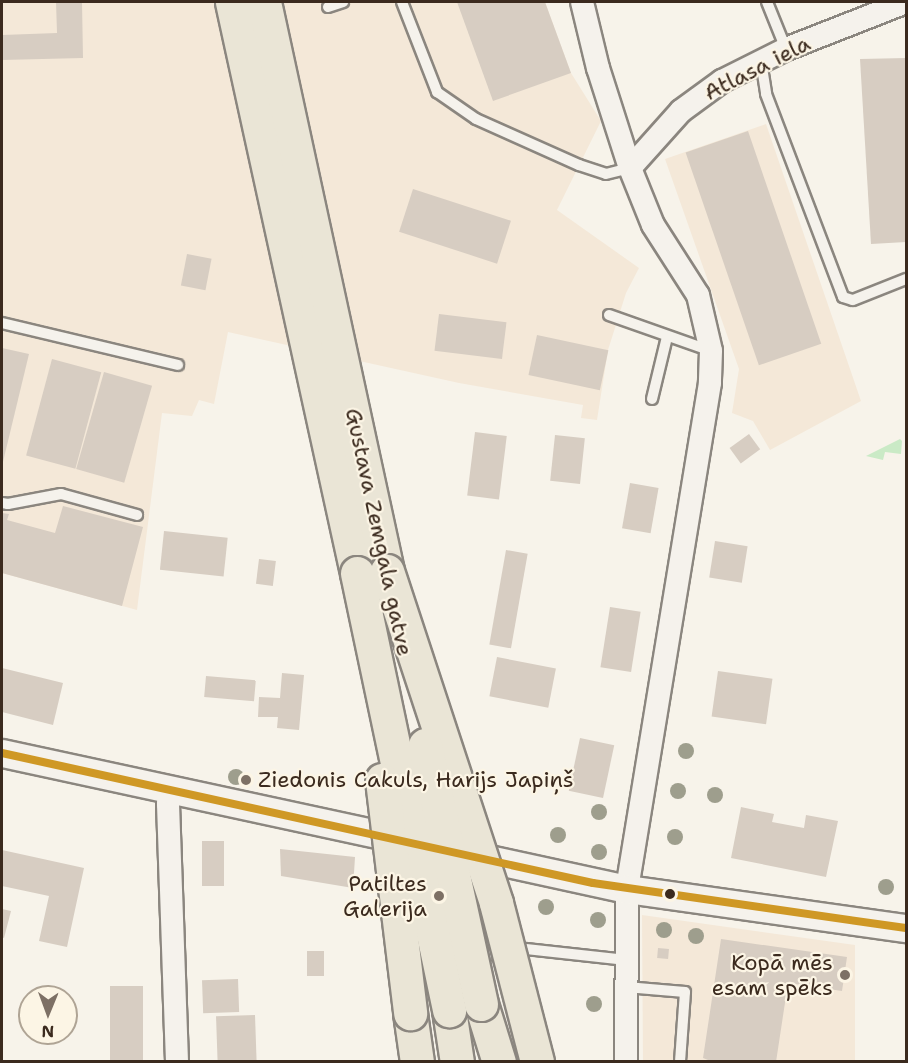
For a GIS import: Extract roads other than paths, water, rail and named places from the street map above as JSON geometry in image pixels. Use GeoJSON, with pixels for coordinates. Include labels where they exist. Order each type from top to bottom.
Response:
{"type":"FeatureCollection","features":[{"type":"Feature","properties":{"kind":"main road","name":"Gustava Zemgala gatve"},"geometry":{"type":"LineString","coordinates":[[232,2],[372,572],[481,1004],[499,1062]]}},
{"type":"Feature","properties":{"kind":"main road","name":"Gustava Zemgala gatve"},"geometry":{"type":"LineString","coordinates":[[264,2],[372,572],[425,890],[457,1062]]}},
{"type":"Feature","properties":{"kind":"main road"},"geometry":{"type":"LineString","coordinates":[[372,572],[417,1062]]}},
{"type":"Feature","properties":{"kind":"main road"},"geometry":{"type":"LineString","coordinates":[[372,572],[496,903],[537,1062]]}},
{"type":"Feature","properties":{"kind":"street"},"geometry":{"type":"LineString","coordinates":[[582,2],[598,68],[630,168],[653,225],[698,295],[711,351],[710,383],[627,889],[626,1062]]}},
{"type":"Feature","properties":{"kind":"street","name":"Atlasa iela"},"geometry":{"type":"LineString","coordinates":[[630,168],[681,111],[722,81],[786,49],[906,2]]}},
{"type":"Feature","properties":{"kind":"street"},"geometry":{"type":"LineString","coordinates":[[2,753],[627,889],[906,928]]}},
{"type":"Feature","properties":{"kind":"street"},"geometry":{"type":"LineString","coordinates":[[170,791],[168,816],[177,1062]]}},
{"type":"Feature","properties":{"kind":"lane"},"geometry":{"type":"LineString","coordinates":[[328,7],[343,2]]}},
{"type":"Feature","properties":{"kind":"lane"},"geometry":{"type":"LineString","coordinates":[[402,2],[437,93],[476,119],[579,165],[606,174],[630,168]]}},
{"type":"Feature","properties":{"kind":"lane"},"geometry":{"type":"LineString","coordinates":[[767,2],[786,49]]}},
{"type":"Feature","properties":{"kind":"lane"},"geometry":{"type":"LineString","coordinates":[[761,61],[766,94],[843,297],[853,300],[906,279]]}},
{"type":"Feature","properties":{"kind":"lane"},"geometry":{"type":"LineString","coordinates":[[609,315],[711,351]]}},
{"type":"Feature","properties":{"kind":"lane"},"geometry":{"type":"LineString","coordinates":[[2,323],[178,365]]}},
{"type":"Feature","properties":{"kind":"lane"},"geometry":{"type":"LineString","coordinates":[[652,399],[667,337]]}},
{"type":"Feature","properties":{"kind":"lane"},"geometry":{"type":"LineString","coordinates":[[2,502],[8,504],[61,494],[136,515]]}},
{"type":"Feature","properties":{"kind":"lane"},"geometry":{"type":"LineString","coordinates":[[391,978],[517,948],[626,960]]}},
{"type":"Feature","properties":{"kind":"lane"},"geometry":{"type":"LineString","coordinates":[[626,987],[685,992],[680,1062]]}},
{"type":"Feature","properties":{"kind":"place","name":"Ziedonis Cakuls, Harijs Japiņš"},"geometry":{"type":"Point","coordinates":[246,780]}},
{"type":"Feature","properties":{"kind":"place","name":"Patiltes Galerija"},"geometry":{"type":"Point","coordinates":[439,896]}},
{"type":"Feature","properties":{"kind":"place","name":"Kopā mēs esam spēks"},"geometry":{"type":"Point","coordinates":[845,975]}}]}
